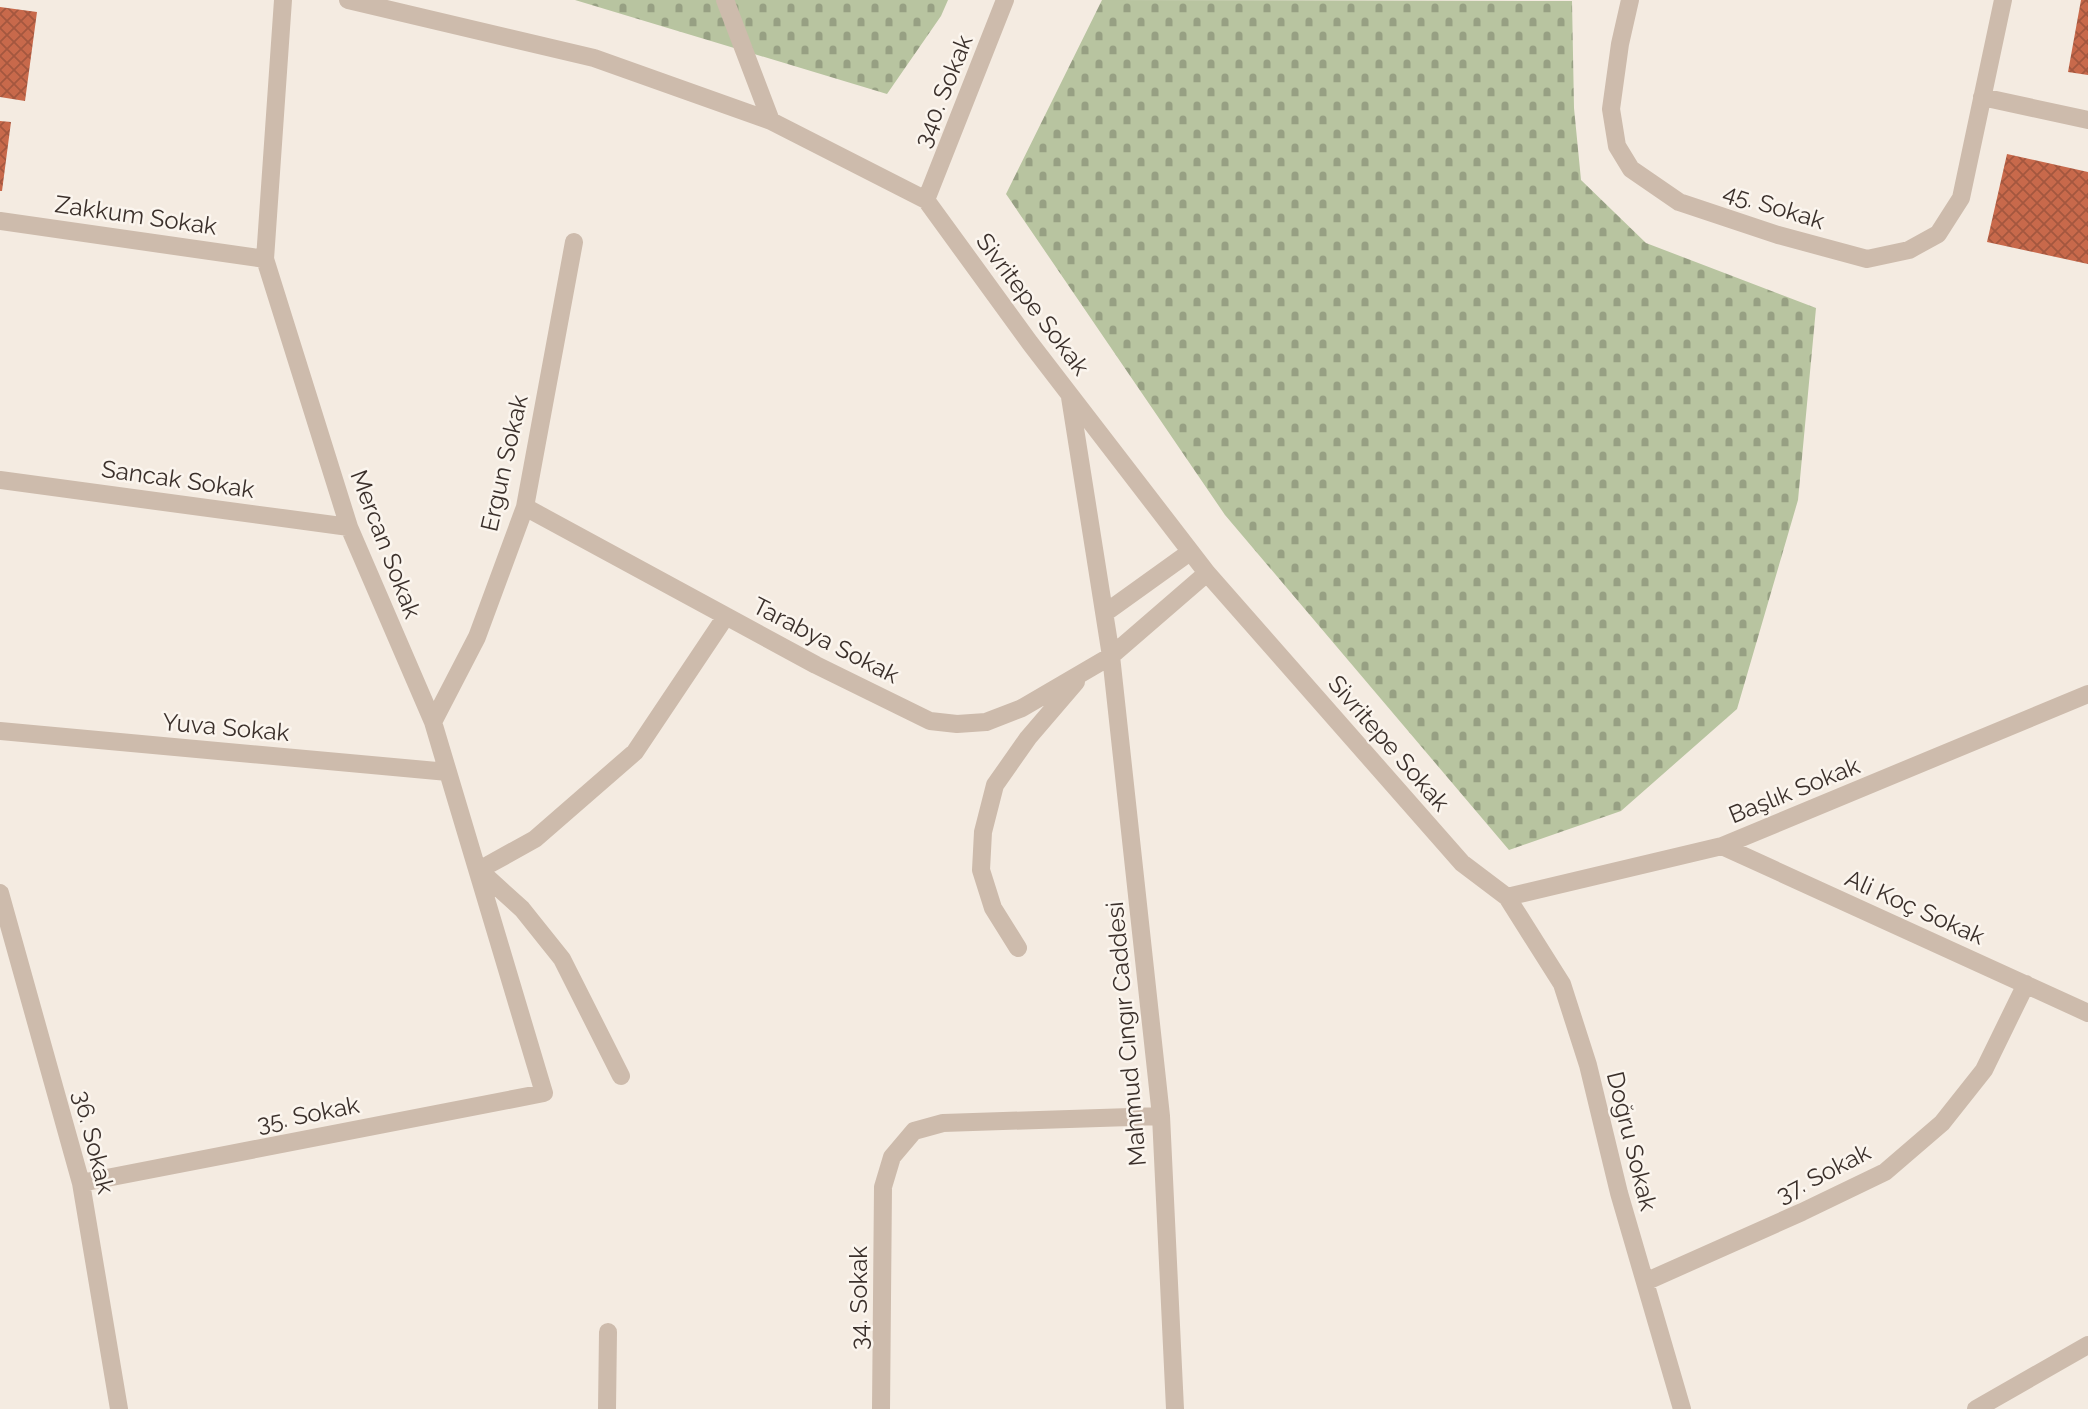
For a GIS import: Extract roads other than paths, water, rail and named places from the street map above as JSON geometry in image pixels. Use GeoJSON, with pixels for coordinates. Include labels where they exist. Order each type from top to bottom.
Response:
{"type":"FeatureCollection","features":[{"type":"Feature","properties":{"kind":"street","name":"Mercan Sokak"},"geometry":{"type":"LineString","coordinates":[[283,0],[265,259],[349,527],[433,722],[544,1093]]}},
{"type":"Feature","properties":{"kind":"street","name":"Sivritepe Sokak"},"geometry":{"type":"LineString","coordinates":[[348,0],[594,58],[771,121],[926,200],[1069,394],[1207,573],[1462,863],[1507,897]]}},
{"type":"Feature","properties":{"kind":"street"},"geometry":{"type":"LineString","coordinates":[[725,0],[771,121]]}},
{"type":"Feature","properties":{"kind":"street","name":"340. Sokak"},"geometry":{"type":"LineString","coordinates":[[926,200],[1005,0]]}},
{"type":"Feature","properties":{"kind":"street","name":"45. Sokak"},"geometry":{"type":"LineString","coordinates":[[1630,0],[1620,44],[1611,109],[1617,146],[1632,169],[1679,202],[1778,235],[1867,259],[1909,250],[1938,234],[1961,198],[2003,0]]}},
{"type":"Feature","properties":{"kind":"street"},"geometry":{"type":"LineString","coordinates":[[1982,97],[2088,120]]}},
{"type":"Feature","properties":{"kind":"street","name":"Zakkum Sokak"},"geometry":{"type":"LineString","coordinates":[[0,221],[265,259]]}},
{"type":"Feature","properties":{"kind":"street","name":"Ergun Sokak"},"geometry":{"type":"LineString","coordinates":[[433,722],[477,637],[525,507],[574,242]]}},
{"type":"Feature","properties":{"kind":"street","name":"Mahmud Cıngır Caddesi"},"geometry":{"type":"LineString","coordinates":[[1069,394],[1111,656],[1161,1116],[1175,1409]]}},
{"type":"Feature","properties":{"kind":"street","name":"Sancak Sokak"},"geometry":{"type":"LineString","coordinates":[[0,480],[349,527]]}},
{"type":"Feature","properties":{"kind":"street","name":"Tarabya Sokak"},"geometry":{"type":"LineString","coordinates":[[525,507],[816,665],[930,721],[986,722],[1022,708],[1111,656],[1207,573]]}},
{"type":"Feature","properties":{"kind":"street"},"geometry":{"type":"LineString","coordinates":[[1105,613],[1191,552]]}},
{"type":"Feature","properties":{"kind":"street"},"geometry":{"type":"LineString","coordinates":[[621,1076],[562,959],[523,909],[479,870],[535,839],[635,752],[726,616]]}},
{"type":"Feature","properties":{"kind":"street"},"geometry":{"type":"LineString","coordinates":[[1018,948],[993,908],[981,870],[983,832],[995,785],[1028,738],[1085,671]]}},
{"type":"Feature","properties":{"kind":"street","name":"Başlık Sokak"},"geometry":{"type":"LineString","coordinates":[[1507,897],[1722,846],[2088,694]]}},
{"type":"Feature","properties":{"kind":"street","name":"Yuva Sokak"},"geometry":{"type":"LineString","coordinates":[[0,731],[448,772]]}},
{"type":"Feature","properties":{"kind":"street","name":"Ali Koç Sokak"},"geometry":{"type":"LineString","coordinates":[[1722,846],[2088,1013]]}},
{"type":"Feature","properties":{"kind":"street","name":"36. Sokak"},"geometry":{"type":"LineString","coordinates":[[0,893],[82,1183],[119,1409]]}},
{"type":"Feature","properties":{"kind":"street","name":"Doğru Sokak"},"geometry":{"type":"LineString","coordinates":[[1507,897],[1562,984],[1588,1065],[1619,1193],[1682,1409]]}},
{"type":"Feature","properties":{"kind":"street","name":"37. Sokak"},"geometry":{"type":"LineString","coordinates":[[1644,1282],[1885,1172],[1942,1123],[1984,1070],[2026,984]]}},
{"type":"Feature","properties":{"kind":"street","name":"35. Sokak"},"geometry":{"type":"LineString","coordinates":[[82,1183],[544,1093]]}},
{"type":"Feature","properties":{"kind":"street","name":"34. Sokak"},"geometry":{"type":"LineString","coordinates":[[881,1409],[883,1187],[892,1157],[914,1130],[943,1123],[1161,1116]]}},
{"type":"Feature","properties":{"kind":"street"},"geometry":{"type":"LineString","coordinates":[[607,1409],[608,1332]]}},
{"type":"Feature","properties":{"kind":"street"},"geometry":{"type":"LineString","coordinates":[[1976,1409],[2088,1345]]}}]}
